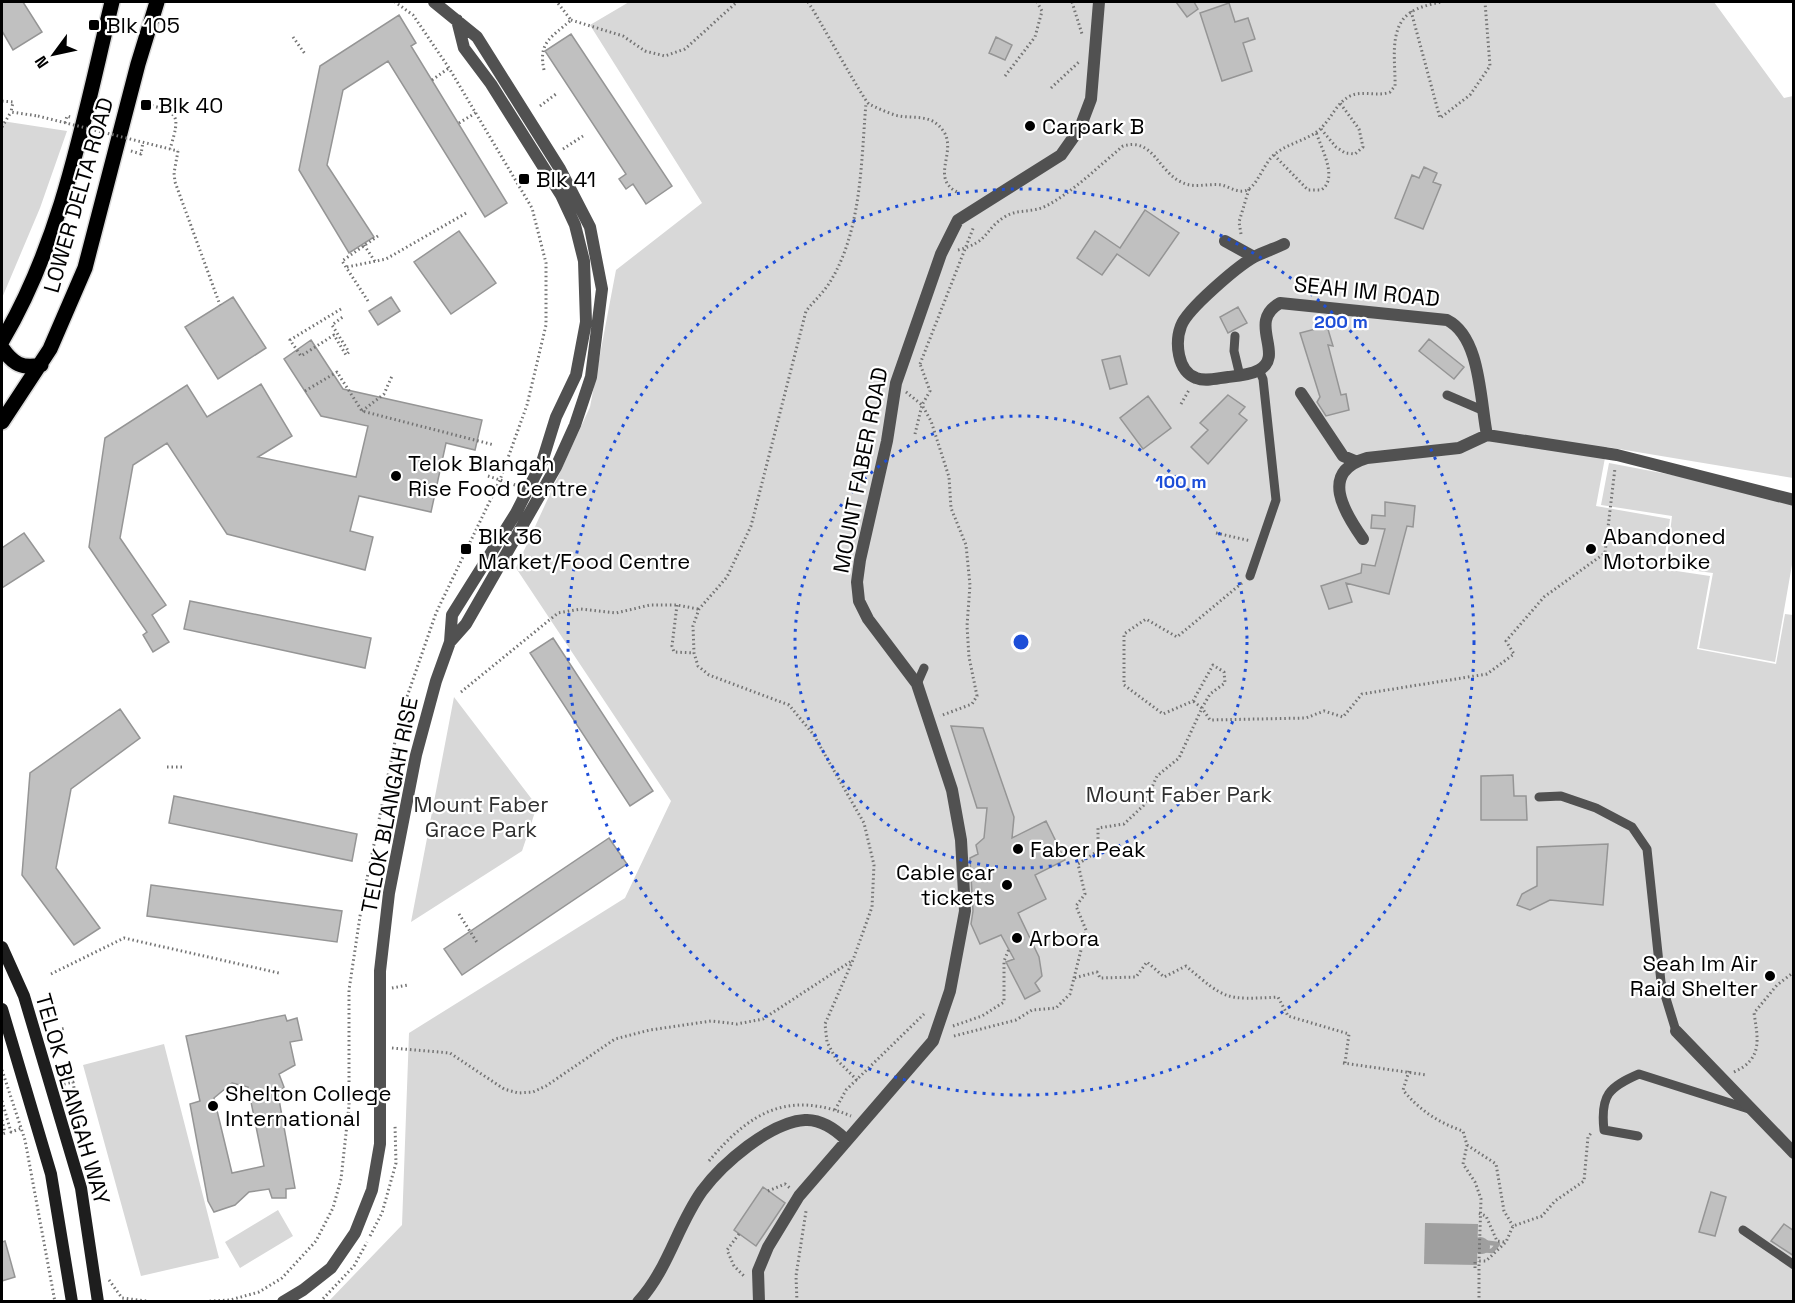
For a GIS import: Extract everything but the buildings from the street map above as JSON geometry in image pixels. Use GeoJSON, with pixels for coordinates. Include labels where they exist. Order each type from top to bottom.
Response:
{"type":"FeatureCollection","features":[{"type":"Feature","properties":{"kind":"main road","name":"LOWER DELTA ROAD"},"geometry":{"type":"LineString","coordinates":[[2,341],[43,257],[61,208],[112,2]]}},
{"type":"Feature","properties":{"kind":"main road"},"geometry":{"type":"LineString","coordinates":[[138,64],[145,2]]}},
{"type":"Feature","properties":{"kind":"main road","name":"LOWER DELTA ROAD"},"geometry":{"type":"LineString","coordinates":[[2,422],[41,365],[72,303],[85,268],[138,64],[157,2]]}},
{"type":"Feature","properties":{"kind":"main road"},"geometry":{"type":"LineString","coordinates":[[2,348],[17,365],[27,368],[41,365]]}},
{"type":"Feature","properties":{"kind":"main road","name":"TELOK BLANGAH WAY"},"geometry":{"type":"LineString","coordinates":[[2,947],[24,996],[81,1188],[98,1302]]}},
{"type":"Feature","properties":{"kind":"main road","name":"TELOK BLANGAH WAY"},"geometry":{"type":"LineString","coordinates":[[2,1009],[51,1174],[72,1302]]}},
{"type":"Feature","properties":{"kind":"street","name":"TELOK BLANGAH RISE"},"geometry":{"type":"LineString","coordinates":[[434,2],[477,37],[560,169],[590,227],[602,289],[591,377],[575,426],[556,467],[471,616],[450,642]]}},
{"type":"Feature","properties":{"kind":"street","name":"MOUNT FABER ROAD"},"geometry":{"type":"LineString","coordinates":[[759,1302],[758,1271],[768,1247],[799,1196],[845,1139],[933,1041],[950,991],[965,911],[961,840],[952,790],[917,684],[868,619],[859,601],[857,582],[887,441],[896,383],[941,254],[958,220],[1061,154],[1080,128],[1091,99],[1099,2]]}},
{"type":"Feature","properties":{"kind":"street","name":"TELOK BLANGAH RISE"},"geometry":{"type":"LineString","coordinates":[[283,1302],[331,1268],[355,1233],[372,1190],[380,1144],[380,971],[389,892],[416,755],[436,681],[450,642],[452,615],[520,505],[542,462],[556,417],[576,375],[586,322],[587,294],[578,234],[561,195],[491,84],[464,48],[457,20]]}},
{"type":"Feature","properties":{"kind":"street"},"geometry":{"type":"LineString","coordinates":[[1225,241],[1249,254]]}},
{"type":"Feature","properties":{"kind":"street","name":"SEAH IM ROAD"},"geometry":{"type":"LineString","coordinates":[[1284,244],[1249,254],[1188,312],[1178,338],[1180,361],[1189,374],[1204,380],[1240,376],[1259,370],[1265,365],[1269,351],[1264,324],[1265,317],[1280,303],[1447,320],[1457,325],[1472,347],[1487,435]]}},
{"type":"Feature","properties":{"kind":"street"},"geometry":{"type":"LineString","coordinates":[[1301,393],[1343,456],[1355,461]]}},
{"type":"Feature","properties":{"kind":"street"},"geometry":{"type":"LineString","coordinates":[[556,417],[575,426]]}},
{"type":"Feature","properties":{"kind":"street"},"geometry":{"type":"LineString","coordinates":[[1363,539],[1341,503],[1339,490],[1341,477],[1355,461],[1460,448],[1487,435],[1617,455],[1794,500]]}},
{"type":"Feature","properties":{"kind":"street"},"geometry":{"type":"LineString","coordinates":[[1676,1031],[1794,1153]]}},
{"type":"Feature","properties":{"kind":"street"},"geometry":{"type":"LineString","coordinates":[[638,1302],[653,1286],[701,1193],[718,1171],[758,1139],[783,1125],[806,1120],[827,1125],[845,1139]]}},
{"type":"Feature","properties":{"kind":"lane"},"geometry":{"type":"LineString","coordinates":[[1235,336],[1234,351],[1240,376]]}},
{"type":"Feature","properties":{"kind":"lane"},"geometry":{"type":"LineString","coordinates":[[1250,576],[1276,500],[1263,379],[1259,370]]}},
{"type":"Feature","properties":{"kind":"lane"},"geometry":{"type":"LineString","coordinates":[[1447,395],[1482,410]]}},
{"type":"Feature","properties":{"kind":"lane"},"geometry":{"type":"LineString","coordinates":[[917,684],[924,668]]}},
{"type":"Feature","properties":{"kind":"lane"},"geometry":{"type":"LineString","coordinates":[[1539,798],[1561,796],[1596,808],[1632,827],[1647,849],[1661,982],[1676,1031]]}},
{"type":"Feature","properties":{"kind":"lane"},"geometry":{"type":"LineString","coordinates":[[1638,1136],[1604,1130],[1603,1104],[1614,1085],[1639,1074],[1754,1111]]}},
{"type":"Feature","properties":{"kind":"lane"},"geometry":{"type":"LineString","coordinates":[[1743,1230],[1794,1265]]}},
{"type":"Feature","properties":{"kind":"path"},"geometry":{"type":"LineString","coordinates":[[395,2],[413,15],[449,68],[532,208],[546,262],[546,325],[527,405]]}},
{"type":"Feature","properties":{"kind":"path"},"geometry":{"type":"LineString","coordinates":[[558,2],[571,20],[623,36],[645,51],[665,57],[685,49],[737,2]]}},
{"type":"Feature","properties":{"kind":"path"},"geometry":{"type":"LineString","coordinates":[[808,2],[866,103],[859,190],[843,256],[829,283],[806,311],[751,526],[727,577],[699,609],[693,626],[694,653],[698,666],[709,675],[789,705],[813,734],[864,823],[874,865],[872,907],[853,960],[825,1024],[827,1042],[836,1059],[857,1080]]}},
{"type":"Feature","properties":{"kind":"path"},"geometry":{"type":"LineString","coordinates":[[1005,76],[1035,37],[1042,11],[1037,2]]}},
{"type":"Feature","properties":{"kind":"path"},"geometry":{"type":"LineString","coordinates":[[1072,2],[1083,38]]}},
{"type":"Feature","properties":{"kind":"path"},"geometry":{"type":"LineString","coordinates":[[1249,254],[1239,222],[1250,189],[1256,183],[1267,161],[1285,146],[1321,129],[1340,103],[1356,93],[1387,94],[1393,89],[1395,83],[1394,45],[1400,27],[1412,11],[1441,2]]}},
{"type":"Feature","properties":{"kind":"path"},"geometry":{"type":"LineString","coordinates":[[1412,11],[1440,118],[1470,95],[1490,66],[1485,2]]}},
{"type":"Feature","properties":{"kind":"path"},"geometry":{"type":"LineString","coordinates":[[544,70],[541,53],[545,44],[571,20]]}},
{"type":"Feature","properties":{"kind":"path"},"geometry":{"type":"LineString","coordinates":[[293,37],[305,54]]}},
{"type":"Feature","properties":{"kind":"path"},"geometry":{"type":"LineString","coordinates":[[1051,88],[1082,58]]}},
{"type":"Feature","properties":{"kind":"path"},"geometry":{"type":"LineString","coordinates":[[432,80],[449,68]]}},
{"type":"Feature","properties":{"kind":"path"},"geometry":{"type":"LineString","coordinates":[[540,106],[556,94]]}},
{"type":"Feature","properties":{"kind":"path"},"geometry":{"type":"LineString","coordinates":[[135,100],[164,109],[175,116],[178,124],[170,149]]}},
{"type":"Feature","properties":{"kind":"path"},"geometry":{"type":"LineString","coordinates":[[2,101],[13,102],[11,112],[2,127]]}},
{"type":"Feature","properties":{"kind":"path"},"geometry":{"type":"LineString","coordinates":[[866,103],[897,115],[916,115],[936,123],[948,142],[943,173],[945,180],[959,193]]}},
{"type":"Feature","properties":{"kind":"path"},"geometry":{"type":"LineString","coordinates":[[1321,129],[1345,153],[1355,154],[1363,147],[1359,129],[1340,103]]}},
{"type":"Feature","properties":{"kind":"path"},"geometry":{"type":"LineString","coordinates":[[11,112],[38,116],[178,151],[174,173],[176,182],[220,305]]}},
{"type":"Feature","properties":{"kind":"path"},"geometry":{"type":"LineString","coordinates":[[459,123],[477,112]]}},
{"type":"Feature","properties":{"kind":"path"},"geometry":{"type":"LineString","coordinates":[[1274,154],[1308,190],[1321,190],[1328,185],[1330,176],[1316,132]]}},
{"type":"Feature","properties":{"kind":"path"},"geometry":{"type":"LineString","coordinates":[[563,149],[583,136]]}},
{"type":"Feature","properties":{"kind":"path"},"geometry":{"type":"LineString","coordinates":[[117,147],[141,154],[143,142]]}},
{"type":"Feature","properties":{"kind":"path"},"geometry":{"type":"LineString","coordinates":[[966,248],[987,237],[1003,218],[1014,212],[1029,212],[1046,206],[1123,146],[1130,144],[1145,147],[1181,182],[1197,186],[1223,185],[1240,191],[1250,189]]}},
{"type":"Feature","properties":{"kind":"path"},"geometry":{"type":"LineString","coordinates":[[347,267],[376,263],[468,212]]}},
{"type":"Feature","properties":{"kind":"path"},"geometry":{"type":"LineString","coordinates":[[915,434],[922,405],[930,390],[920,364],[977,218]]}},
{"type":"Feature","properties":{"kind":"path"},"geometry":{"type":"LineString","coordinates":[[368,301],[342,261],[378,236]]}},
{"type":"Feature","properties":{"kind":"path"},"geometry":{"type":"LineString","coordinates":[[364,245],[376,263]]}},
{"type":"Feature","properties":{"kind":"path"},"geometry":{"type":"LineString","coordinates":[[340,309],[290,340],[301,356],[334,335],[346,355],[349,352],[332,325],[344,316]]}},
{"type":"Feature","properties":{"kind":"path"},"geometry":{"type":"LineString","coordinates":[[305,392],[337,372],[362,411],[494,445]]}},
{"type":"Feature","properties":{"kind":"path"},"geometry":{"type":"LineString","coordinates":[[362,411],[384,394],[392,376]]}},
{"type":"Feature","properties":{"kind":"path"},"geometry":{"type":"LineString","coordinates":[[1181,404],[1192,385]]}},
{"type":"Feature","properties":{"kind":"path"},"geometry":{"type":"LineString","coordinates":[[922,405],[931,421],[949,477],[951,508],[966,545],[970,585],[967,626],[969,657],[977,691],[972,704],[933,718]]}},
{"type":"Feature","properties":{"kind":"path"},"geometry":{"type":"LineString","coordinates":[[1192,701],[1202,708],[1210,720],[1306,718],[1324,711],[1343,717],[1362,694],[1487,674],[1514,654],[1506,641],[1544,597],[1605,553],[1617,455]]}},
{"type":"Feature","properties":{"kind":"path"},"geometry":{"type":"LineString","coordinates":[[488,476],[500,480]]}},
{"type":"Feature","properties":{"kind":"path"},"geometry":{"type":"LineString","coordinates":[[1216,534],[1261,543]]}},
{"type":"Feature","properties":{"kind":"path"},"geometry":{"type":"LineString","coordinates":[[954,1036],[1016,1020],[1032,1010],[1056,1008],[1070,994],[1086,930],[1076,906],[1085,894],[1078,864],[1098,851],[1098,828],[1124,824],[1144,805],[1157,776],[1179,758],[1210,694],[1225,683],[1224,672],[1213,665],[1192,701],[1163,714],[1124,685],[1124,634],[1146,619],[1177,637],[1250,576]]}},
{"type":"Feature","properties":{"kind":"path"},"geometry":{"type":"LineString","coordinates":[[461,692],[558,613],[581,609],[616,613],[650,605],[677,605],[699,609]]}},
{"type":"Feature","properties":{"kind":"path"},"geometry":{"type":"LineString","coordinates":[[677,605],[672,646],[674,652],[694,653]]}},
{"type":"Feature","properties":{"kind":"path"},"geometry":{"type":"LineString","coordinates":[[167,767],[182,767]]}},
{"type":"Feature","properties":{"kind":"path"},"geometry":{"type":"LineString","coordinates":[[459,914],[478,944]]}},
{"type":"Feature","properties":{"kind":"path"},"geometry":{"type":"LineString","coordinates":[[51,974],[124,938],[279,973]]}},
{"type":"Feature","properties":{"kind":"path"},"geometry":{"type":"LineString","coordinates":[[953,1026],[982,1016],[1004,1002],[1004,961],[1009,949]]}},
{"type":"Feature","properties":{"kind":"path"},"geometry":{"type":"LineString","coordinates":[[392,1048],[450,1053],[504,1089],[518,1093],[533,1092],[546,1086],[615,1039],[650,1030],[711,1021],[737,1024],[763,1019],[853,960]]}},
{"type":"Feature","properties":{"kind":"path"},"geometry":{"type":"LineString","coordinates":[[1074,978],[1097,972],[1100,978],[1136,977],[1148,962],[1164,977],[1186,966],[1217,992],[1234,999],[1278,997],[1288,1016],[1349,1034],[1344,1063],[1427,1075]]}},
{"type":"Feature","properties":{"kind":"path"},"geometry":{"type":"LineString","coordinates":[[1724,1081],[1744,1068],[1759,1043],[1754,1013],[1777,985],[1794,972]]}},
{"type":"Feature","properties":{"kind":"path"},"geometry":{"type":"LineString","coordinates":[[390,988],[408,985]]}},
{"type":"Feature","properties":{"kind":"path"},"geometry":{"type":"LineString","coordinates":[[854,1118],[835,1110],[846,1090],[924,1014]]}},
{"type":"Feature","properties":{"kind":"path"},"geometry":{"type":"LineString","coordinates":[[36,1036],[66,1028]]}},
{"type":"Feature","properties":{"kind":"path"},"geometry":{"type":"LineString","coordinates":[[2,1070],[22,1128],[55,1302]]}},
{"type":"Feature","properties":{"kind":"path"},"geometry":{"type":"LineString","coordinates":[[1409,1071],[1403,1090],[1438,1123],[1463,1131],[1467,1145],[1463,1164],[1475,1182],[1481,1199],[1477,1261],[1479,1302]]}},
{"type":"Feature","properties":{"kind":"path"},"geometry":{"type":"LineString","coordinates":[[2,1101],[11,1132],[22,1128]]}},
{"type":"Feature","properties":{"kind":"path"},"geometry":{"type":"LineString","coordinates":[[1477,1261],[1486,1261],[1506,1242],[1513,1226],[1542,1216],[1555,1201],[1584,1181],[1588,1137],[1603,1118]]}},
{"type":"Feature","properties":{"kind":"path"},"geometry":{"type":"LineString","coordinates":[[2,1120],[5,1133],[2,1134]]}},
{"type":"Feature","properties":{"kind":"path"},"geometry":{"type":"LineString","coordinates":[[1467,1145],[1496,1164],[1504,1210],[1513,1226]]}},
{"type":"Feature","properties":{"kind":"path"},"geometry":{"type":"LineString","coordinates":[[1479,1213],[1486,1216],[1497,1241],[1506,1242]]}},
{"type":"Feature","properties":{"kind":"path"},"geometry":{"type":"LineString","coordinates":[[796,1302],[796,1276],[806,1224]]}},
{"type":"Feature","properties":{"kind":"path"},"geometry":{"type":"LineString","coordinates":[[739,1234],[727,1250],[734,1266],[748,1279]]}},
{"type":"Feature","properties":{"kind":"path"},"geometry":{"type":"LineString","coordinates":[[1475,1268],[1477,1261]]}},
{"type":"Feature","properties":{"kind":"path"},"geometry":{"type":"LineString","coordinates":[[122,1298],[154,1302]]}},
{"type":"Feature","properties":{"kind":"green space","name":"Mount Faber Park"},"geometry":{"type":"Polygon","coordinates":[[[629,2],[1714,2],[1784,98],[1793,96],[1793,478],[1607,447],[1596,506],[1670,519],[1663,569],[1710,576],[1697,649],[1776,664],[1785,614],[1793,615],[1793,1301],[328,1302],[402,1225],[409,1033],[625,898],[671,801],[516,568],[590,407],[616,270],[702,203],[590,25],[629,2]]]}},
{"type":"Feature","properties":{"kind":"green space"},"geometry":{"type":"Polygon","coordinates":[[[2,121],[67,131],[40,208],[2,298],[2,121]]]}},
{"type":"Feature","properties":{"kind":"green space"},"geometry":{"type":"Polygon","coordinates":[[[1609,463],[1793,498],[1793,559],[1775,662],[1699,648],[1713,573],[1666,567],[1672,516],[1601,505],[1609,463]]]}},
{"type":"Feature","properties":{"kind":"green space","name":"Mount Faber Grace Park"},"geometry":{"type":"Polygon","coordinates":[[[454,697],[537,806],[522,851],[411,922],[454,697]]]}},
{"type":"Feature","properties":{"kind":"green space"},"geometry":{"type":"Polygon","coordinates":[[[164,1044],[219,1258],[141,1276],[83,1065],[164,1044]]]}},
{"type":"Feature","properties":{"kind":"green space"},"geometry":{"type":"Polygon","coordinates":[[[278,1210],[293,1236],[240,1268],[225,1242],[278,1210]]]}},
{"type":"Feature","properties":{"kind":"shaded area"},"geometry":{"type":"Polygon","coordinates":[[[1425,1223],[1478,1224],[1477,1265],[1424,1264],[1425,1223]]]}},
{"type":"Feature","properties":{"kind":"waterway"},"geometry":{"type":"LineString","coordinates":[[1482,1242],[1498,1244],[1492,1251],[1482,1250],[1482,1242]]}},
{"type":"Feature","properties":{"kind":"place","name":"Blk 105"},"geometry":{"type":"Point","coordinates":[94,25]}},
{"type":"Feature","properties":{"kind":"place","name":"Blk 40"},"geometry":{"type":"Point","coordinates":[146,105]}},
{"type":"Feature","properties":{"kind":"place","name":"Carpark B"},"geometry":{"type":"Point","coordinates":[1030,126]}},
{"type":"Feature","properties":{"kind":"place","name":"Blk 41"},"geometry":{"type":"Point","coordinates":[524,179]}},
{"type":"Feature","properties":{"kind":"place","name":"Telok Blangah Rise Food Centre"},"geometry":{"type":"Point","coordinates":[396,476]}},
{"type":"Feature","properties":{"kind":"place","name":"Blk 36 Market/Food Centre"},"geometry":{"type":"Point","coordinates":[466,549]}},
{"type":"Feature","properties":{"kind":"place","name":"Abandoned Motorbike"},"geometry":{"type":"Point","coordinates":[1591,549]}},
{"type":"Feature","properties":{"kind":"place","name":"Faber Peak"},"geometry":{"type":"Point","coordinates":[1018,849]}},
{"type":"Feature","properties":{"kind":"place","name":"Cable car tickets"},"geometry":{"type":"Point","coordinates":[1007,885]}},
{"type":"Feature","properties":{"kind":"place","name":"Arbora"},"geometry":{"type":"Point","coordinates":[1017,938]}},
{"type":"Feature","properties":{"kind":"place","name":"Seah Im Air Raid Shelter"},"geometry":{"type":"Point","coordinates":[1770,976]}},
{"type":"Feature","properties":{"kind":"place","name":"Shelton College International"},"geometry":{"type":"Point","coordinates":[213,1106]}}]}
